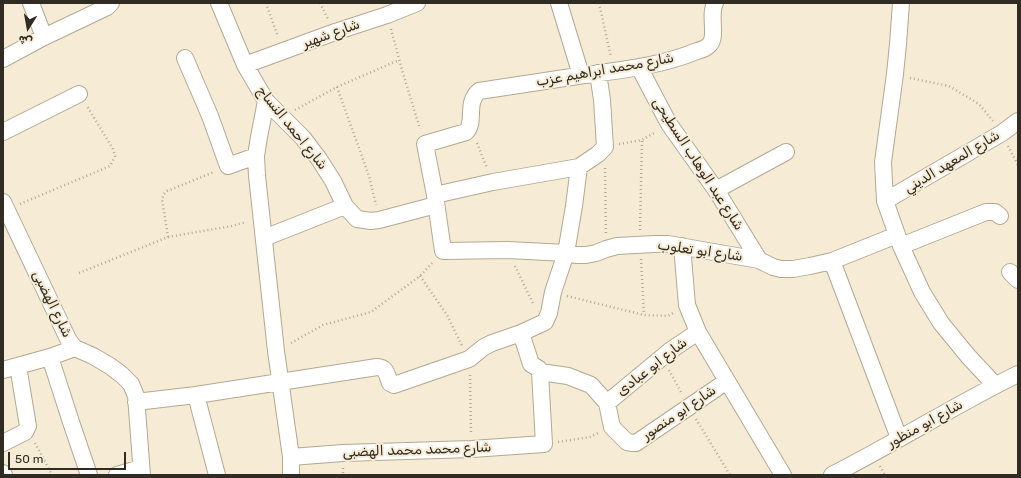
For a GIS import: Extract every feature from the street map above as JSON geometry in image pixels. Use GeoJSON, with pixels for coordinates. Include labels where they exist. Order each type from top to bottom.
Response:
{"type":"FeatureCollection","features":[{"type":"Feature","properties":{"kind":"street"},"geometry":{"type":"LineString","coordinates":[[31,3],[44,37]]}},
{"type":"Feature","properties":{"kind":"street","name":"شارع احمد النساج"},"geometry":{"type":"LineString","coordinates":[[219,3],[245,66],[266,101],[303,138],[319,159],[345,206],[357,218],[371,221],[379,220],[493,182],[579,167]]}},
{"type":"Feature","properties":{"kind":"street","name":"شارع شهير"},"geometry":{"type":"LineString","coordinates":[[245,66],[417,3]]}},
{"type":"Feature","properties":{"kind":"street"},"geometry":{"type":"LineString","coordinates":[[559,3],[581,75]]}},
{"type":"Feature","properties":{"kind":"street","name":"شارع محمد ابراهيم عزب"},"geometry":{"type":"LineString","coordinates":[[470,126],[471,104],[475,94],[479,90],[639,68],[666,62],[707,47],[712,41],[713,8],[716,3]]}},
{"type":"Feature","properties":{"kind":"street"},"geometry":{"type":"LineString","coordinates":[[901,3],[895,74],[883,162],[885,201],[899,240],[922,292],[941,323],[968,356],[995,385]]}},
{"type":"Feature","properties":{"kind":"street"},"geometry":{"type":"LineString","coordinates":[[4,58],[109,5]]}},
{"type":"Feature","properties":{"kind":"street"},"geometry":{"type":"LineString","coordinates":[[185,58],[210,116],[228,166],[256,156]]}},
{"type":"Feature","properties":{"kind":"street","name":"شارع عبد الوهاب السطيحى"},"geometry":{"type":"LineString","coordinates":[[639,68],[669,124],[716,190],[759,260]]}},
{"type":"Feature","properties":{"kind":"street"},"geometry":{"type":"LineString","coordinates":[[136,402],[196,395],[380,367],[386,371],[390,384],[394,385],[469,359],[484,347],[492,343],[521,333],[545,322],[549,313],[553,292],[566,253],[579,167],[592,159],[605,147],[602,100],[598,73]]}},
{"type":"Feature","properties":{"kind":"street"},"geometry":{"type":"LineString","coordinates":[[3,132],[79,94]]}},
{"type":"Feature","properties":{"kind":"street"},"geometry":{"type":"LineString","coordinates":[[266,101],[256,156],[257,176],[276,351],[291,457],[291,475]]}},
{"type":"Feature","properties":{"kind":"street","name":"شارع المعهد الديني"},"geometry":{"type":"LineString","coordinates":[[885,201],[1002,133],[1018,121]]}},
{"type":"Feature","properties":{"kind":"street"},"geometry":{"type":"LineString","coordinates":[[443,251],[426,144],[466,132],[470,126]]}},
{"type":"Feature","properties":{"kind":"street"},"geometry":{"type":"LineString","coordinates":[[716,190],[786,152]]}},
{"type":"Feature","properties":{"kind":"street","name":"شارع الهضبى"},"geometry":{"type":"LineString","coordinates":[[5,206],[69,341],[74,348],[94,356],[110,366],[131,384],[136,396],[141,471]]}},
{"type":"Feature","properties":{"kind":"street"},"geometry":{"type":"LineString","coordinates":[[264,238],[345,206]]}},
{"type":"Feature","properties":{"kind":"street","name":"شارع ابو تعلوب"},"geometry":{"type":"LineString","coordinates":[[443,251],[508,250],[566,253],[576,255],[596,253],[617,246],[668,244],[759,260],[773,267],[793,269],[832,261],[986,212],[995,212],[1000,216]]}},
{"type":"Feature","properties":{"kind":"street"},"geometry":{"type":"LineString","coordinates":[[682,246],[687,305],[698,332],[783,475]]}},
{"type":"Feature","properties":{"kind":"street"},"geometry":{"type":"LineString","coordinates":[[832,261],[898,438]]}},
{"type":"Feature","properties":{"kind":"street","name":"شارع ابو عبادى"},"geometry":{"type":"LineString","coordinates":[[607,403],[662,357],[698,332]]}},
{"type":"Feature","properties":{"kind":"street"},"geometry":{"type":"LineString","coordinates":[[521,333],[530,363],[540,372],[544,444]]}},
{"type":"Feature","properties":{"kind":"street"},"geometry":{"type":"LineString","coordinates":[[3,443],[28,429],[28,424],[10,368],[50,357],[74,348]]}},
{"type":"Feature","properties":{"kind":"street"},"geometry":{"type":"LineString","coordinates":[[50,357],[89,475]]}},
{"type":"Feature","properties":{"kind":"street"},"geometry":{"type":"LineString","coordinates":[[540,372],[568,376],[591,385],[607,403],[612,427]]}},
{"type":"Feature","properties":{"kind":"street","name":"شارع ابو منظور"},"geometry":{"type":"LineString","coordinates":[[832,475],[873,454],[898,438],[995,385],[1018,374]]}},
{"type":"Feature","properties":{"kind":"street","name":"شارع ابو منصور"},"geometry":{"type":"LineString","coordinates":[[612,427],[627,442],[636,443],[688,406],[727,381]]}},
{"type":"Feature","properties":{"kind":"street"},"geometry":{"type":"LineString","coordinates":[[196,395],[217,475]]}},
{"type":"Feature","properties":{"kind":"street","name":"شارع محمد محمد الهضبى"},"geometry":{"type":"LineString","coordinates":[[291,457],[343,453],[472,449],[544,444]]}},
{"type":"Feature","properties":{"kind":"street"},"geometry":{"type":"LineString","coordinates":[[117,475],[141,471]]}},
{"type":"Feature","properties":{"kind":"path"},"geometry":{"type":"LineString","coordinates":[[266,3],[283,52]]}},
{"type":"Feature","properties":{"kind":"path"},"geometry":{"type":"LineString","coordinates":[[599,3],[614,72]]}},
{"type":"Feature","properties":{"kind":"path"},"geometry":{"type":"LineString","coordinates":[[387,15],[409,94],[426,144]]}},
{"type":"Feature","properties":{"kind":"path"},"geometry":{"type":"LineString","coordinates":[[284,119],[296,109],[337,87],[399,60]]}},
{"type":"Feature","properties":{"kind":"path"},"geometry":{"type":"LineString","coordinates":[[895,74],[949,86],[979,104],[1002,133],[1018,165]]}},
{"type":"Feature","properties":{"kind":"path"},"geometry":{"type":"LineString","coordinates":[[337,87],[369,176],[379,220]]}},
{"type":"Feature","properties":{"kind":"path"},"geometry":{"type":"LineString","coordinates":[[5,206],[110,166],[115,156],[113,149],[79,94]]}},
{"type":"Feature","properties":{"kind":"path"},"geometry":{"type":"LineString","coordinates":[[470,126],[493,182]]}},
{"type":"Feature","properties":{"kind":"path"},"geometry":{"type":"LineString","coordinates":[[606,249],[605,147],[642,140],[640,245],[644,315]]}},
{"type":"Feature","properties":{"kind":"path"},"geometry":{"type":"LineString","coordinates":[[168,237],[162,199],[165,192],[228,166]]}},
{"type":"Feature","properties":{"kind":"path"},"geometry":{"type":"LineString","coordinates":[[79,273],[168,237],[232,226],[261,217]]}},
{"type":"Feature","properties":{"kind":"path"},"geometry":{"type":"LineString","coordinates":[[508,250],[528,293],[545,322]]}},
{"type":"Feature","properties":{"kind":"path"},"geometry":{"type":"LineString","coordinates":[[276,351],[323,325],[371,312],[420,276],[443,251]]}},
{"type":"Feature","properties":{"kind":"path"},"geometry":{"type":"LineString","coordinates":[[420,276],[447,315],[469,359],[472,449]]}},
{"type":"Feature","properties":{"kind":"path"},"geometry":{"type":"LineString","coordinates":[[553,292],[644,315],[668,316],[687,305]]}},
{"type":"Feature","properties":{"kind":"path"},"geometry":{"type":"LineString","coordinates":[[662,357],[688,406],[730,475]]}},
{"type":"Feature","properties":{"kind":"path"},"geometry":{"type":"LineString","coordinates":[[544,444],[590,437],[612,427]]}},
{"type":"Feature","properties":{"kind":"path"},"geometry":{"type":"LineString","coordinates":[[28,429],[52,475]]}}]}
